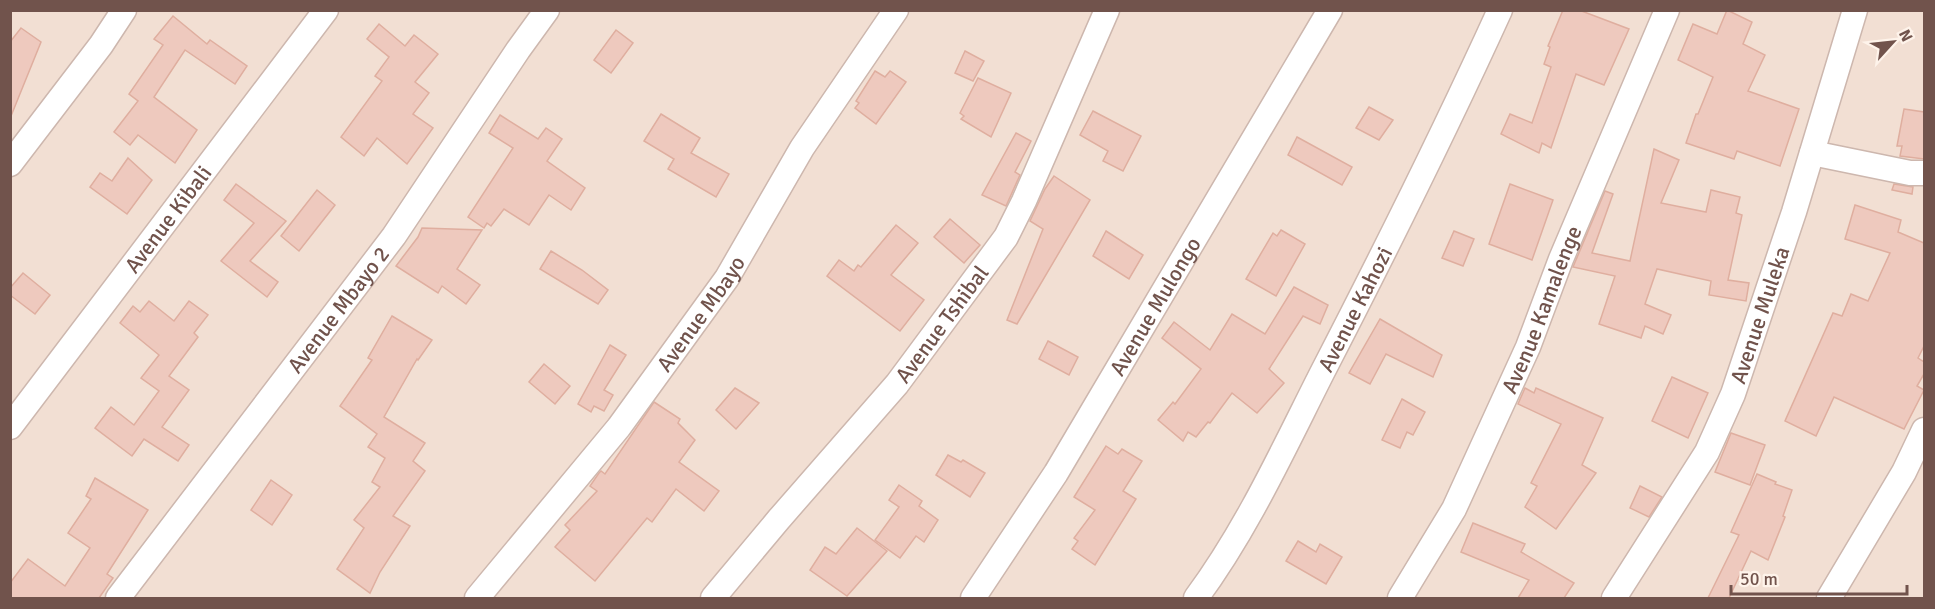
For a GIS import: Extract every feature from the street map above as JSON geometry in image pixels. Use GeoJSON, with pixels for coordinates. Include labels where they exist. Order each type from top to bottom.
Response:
{"type":"FeatureCollection","features":[{"type":"Feature","properties":{"kind":"street"},"geometry":{"type":"LineString","coordinates":[[10,164],[101,45],[124,10]]}},
{"type":"Feature","properties":{"kind":"street","name":"Avenue Kibali"},"geometry":{"type":"LineString","coordinates":[[10,427],[326,10]]}},
{"type":"Feature","properties":{"kind":"street","name":"Avenue Mbayo 2"},"geometry":{"type":"LineString","coordinates":[[118,598],[394,236],[547,10]]}},
{"type":"Feature","properties":{"kind":"street","name":"Avenue Mbayo"},"geometry":{"type":"LineString","coordinates":[[477,598],[619,427],[727,278],[802,148],[896,10]]}},
{"type":"Feature","properties":{"kind":"street","name":"Avenue Tshibal"},"geometry":{"type":"LineString","coordinates":[[713,598],[897,384],[1006,237],[1024,201],[1107,10]]}},
{"type":"Feature","properties":{"kind":"street","name":"Avenue Mulongo"},"geometry":{"type":"LineString","coordinates":[[973,598],[1056,473],[1330,10]]}},
{"type":"Feature","properties":{"kind":"street","name":"Avenue Kahozi"},"geometry":{"type":"LineString","coordinates":[[1196,598],[1250,515],[1443,131],[1500,10]]}},
{"type":"Feature","properties":{"kind":"street","name":"Avenue Kamalenge"},"geometry":{"type":"LineString","coordinates":[[1400,598],[1441,533],[1528,347],[1561,259],[1666,10]]}},
{"type":"Feature","properties":{"kind":"street","name":"Avenue Muleka"},"geometry":{"type":"LineString","coordinates":[[1614,598],[1707,452],[1733,394],[1812,153],[1855,10]]}},
{"type":"Feature","properties":{"kind":"street"},"geometry":{"type":"LineString","coordinates":[[1812,153],[1910,172],[1924,172]]}},
{"type":"Feature","properties":{"kind":"street"},"geometry":{"type":"LineString","coordinates":[[1829,598],[1904,472],[1924,430]]}},
{"type":"Feature","properties":{"kind":"shaded area"},"geometry":{"type":"Polygon","coordinates":[[[11,11],[1924,11],[1924,598],[11,598],[11,11]]]}},
{"type":"Feature","properties":{"kind":"building"},"geometry":{"type":"Polygon","coordinates":[[[1563,10],[1579,10],[1629,29],[1604,85],[1576,74],[1551,148],[1542,143],[1539,153],[1501,134],[1510,114],[1532,123],[1551,67],[1544,64],[1550,47],[1548,46],[1563,10]]]}},
{"type":"Feature","properties":{"kind":"building"},"geometry":{"type":"Polygon","coordinates":[[[1727,10],[1752,22],[1743,44],[1765,55],[1748,91],[1799,109],[1780,166],[1737,151],[1734,159],[1686,143],[1713,77],[1678,60],[1693,24],[1717,34],[1727,10]]]}},
{"type":"Feature","properties":{"kind":"building"},"geometry":{"type":"Polygon","coordinates":[[[173,16],[207,44],[210,40],[247,66],[235,84],[185,50],[154,97],[197,130],[175,163],[138,135],[130,145],[114,132],[138,101],[129,94],[163,45],[154,39],[173,16]]]}},
{"type":"Feature","properties":{"kind":"building"},"geometry":{"type":"Polygon","coordinates":[[[379,24],[405,46],[414,35],[438,54],[415,82],[429,93],[413,114],[433,128],[407,164],[377,138],[364,156],[341,137],[382,81],[375,76],[389,57],[367,39],[379,24]]]}},
{"type":"Feature","properties":{"kind":"building"},"geometry":{"type":"Polygon","coordinates":[[[21,28],[41,42],[11,116],[10,42],[21,28]]]}},
{"type":"Feature","properties":{"kind":"building"},"geometry":{"type":"Polygon","coordinates":[[[616,30],[633,43],[611,73],[594,60],[616,30]]]}},
{"type":"Feature","properties":{"kind":"building"},"geometry":{"type":"Polygon","coordinates":[[[965,51],[984,61],[973,81],[955,73],[965,51]]]}},
{"type":"Feature","properties":{"kind":"building"},"geometry":{"type":"Polygon","coordinates":[[[875,71],[885,77],[890,71],[906,82],[876,124],[855,108],[859,103],[856,101],[875,71]]]}},
{"type":"Feature","properties":{"kind":"building"},"geometry":{"type":"Polygon","coordinates":[[[978,78],[1011,93],[991,137],[961,119],[964,116],[960,113],[978,78]]]}},
{"type":"Feature","properties":{"kind":"building"},"geometry":{"type":"Polygon","coordinates":[[[1369,107],[1393,120],[1379,140],[1356,128],[1369,107]]]}},
{"type":"Feature","properties":{"kind":"building"},"geometry":{"type":"Polygon","coordinates":[[[1904,109],[1924,112],[1924,159],[1900,156],[1902,146],[1897,146],[1904,109]]]}},
{"type":"Feature","properties":{"kind":"building"},"geometry":{"type":"Polygon","coordinates":[[[1093,111],[1141,136],[1123,171],[1103,161],[1108,151],[1080,135],[1093,111]]]}},
{"type":"Feature","properties":{"kind":"building"},"geometry":{"type":"Polygon","coordinates":[[[661,114],[700,138],[691,153],[729,174],[716,197],[668,169],[674,159],[644,141],[661,114]]]}},
{"type":"Feature","properties":{"kind":"building"},"geometry":{"type":"Polygon","coordinates":[[[500,115],[538,139],[546,128],[562,139],[547,161],[585,188],[571,210],[549,195],[529,225],[504,209],[491,226],[487,223],[484,228],[468,217],[513,148],[489,133],[500,115]]]}},
{"type":"Feature","properties":{"kind":"building"},"geometry":{"type":"Polygon","coordinates":[[[1016,133],[1031,141],[1015,172],[1020,175],[1006,206],[982,195],[1016,133]]]}},
{"type":"Feature","properties":{"kind":"building"},"geometry":{"type":"Polygon","coordinates":[[[1297,137],[1352,167],[1342,185],[1288,155],[1297,137]]]}},
{"type":"Feature","properties":{"kind":"building"},"geometry":{"type":"Polygon","coordinates":[[[1654,149],[1679,160],[1661,203],[1706,212],[1711,190],[1740,197],[1736,213],[1742,215],[1728,280],[1749,283],[1746,301],[1709,295],[1711,281],[1657,269],[1645,304],[1671,315],[1663,334],[1645,326],[1641,338],[1599,324],[1615,276],[1573,267],[1605,191],[1613,194],[1592,253],[1630,261],[1654,149]]]}},
{"type":"Feature","properties":{"kind":"building"},"geometry":{"type":"Polygon","coordinates":[[[128,158],[152,180],[127,214],[90,187],[100,173],[112,181],[128,158]]]}},
{"type":"Feature","properties":{"kind":"building"},"geometry":{"type":"Polygon","coordinates":[[[1054,176],[1090,200],[1017,324],[1007,320],[1043,229],[1030,221],[1045,189],[1054,176]]]}},
{"type":"Feature","properties":{"kind":"building"},"geometry":{"type":"Polygon","coordinates":[[[236,184],[286,221],[250,261],[278,282],[267,297],[221,261],[254,223],[224,200],[236,184]]]}},
{"type":"Feature","properties":{"kind":"building"},"geometry":{"type":"Polygon","coordinates":[[[1510,184],[1553,200],[1532,260],[1489,244],[1510,184]]]}},
{"type":"Feature","properties":{"kind":"building"},"geometry":{"type":"Polygon","coordinates":[[[1894,184],[1913,187],[1912,194],[1892,190],[1894,184]]]}},
{"type":"Feature","properties":{"kind":"building"},"geometry":{"type":"Polygon","coordinates":[[[317,190],[335,205],[299,251],[281,236],[317,190]]]}},
{"type":"Feature","properties":{"kind":"building"},"geometry":{"type":"Polygon","coordinates":[[[1855,205],[1901,220],[1898,232],[1924,243],[1924,346],[1918,358],[1924,362],[1924,374],[1917,386],[1924,390],[1904,429],[1834,397],[1816,436],[1785,421],[1833,313],[1842,316],[1851,294],[1868,301],[1890,253],[1845,239],[1855,205]]]}},
{"type":"Feature","properties":{"kind":"building"},"geometry":{"type":"Polygon","coordinates":[[[950,219],[980,245],[964,263],[934,237],[950,219]]]}},
{"type":"Feature","properties":{"kind":"building"},"geometry":{"type":"Polygon","coordinates":[[[896,225],[918,243],[891,275],[924,300],[900,331],[827,276],[839,260],[854,271],[858,265],[861,267],[896,225]]]}},
{"type":"Feature","properties":{"kind":"building"},"geometry":{"type":"Polygon","coordinates":[[[422,228],[482,230],[457,269],[480,285],[466,304],[442,286],[438,293],[396,266],[422,228]]]}},
{"type":"Feature","properties":{"kind":"building"},"geometry":{"type":"Polygon","coordinates":[[[1281,230],[1305,244],[1276,296],[1246,279],[1273,233],[1277,236],[1281,230]]]}},
{"type":"Feature","properties":{"kind":"building"},"geometry":{"type":"Polygon","coordinates":[[[1106,231],[1143,255],[1129,279],[1093,256],[1106,231]]]}},
{"type":"Feature","properties":{"kind":"building"},"geometry":{"type":"Polygon","coordinates":[[[1454,231],[1474,239],[1463,266],[1442,258],[1454,231]]]}},
{"type":"Feature","properties":{"kind":"building"},"geometry":{"type":"Polygon","coordinates":[[[551,251],[582,270],[608,290],[598,304],[540,269],[551,251]]]}},
{"type":"Feature","properties":{"kind":"building"},"geometry":{"type":"Polygon","coordinates":[[[23,273],[50,295],[35,314],[10,295],[10,288],[23,273]]]}},
{"type":"Feature","properties":{"kind":"building"},"geometry":{"type":"Polygon","coordinates":[[[1294,287],[1328,305],[1320,324],[1303,316],[1269,369],[1284,383],[1257,413],[1232,393],[1210,423],[1208,422],[1196,437],[1188,432],[1183,441],[1158,420],[1173,402],[1175,404],[1201,369],[1162,338],[1174,322],[1210,350],[1232,314],[1265,334],[1294,287]]]}},
{"type":"Feature","properties":{"kind":"building"},"geometry":{"type":"Polygon","coordinates":[[[149,301],[174,321],[189,301],[208,315],[194,333],[198,337],[169,376],[189,390],[162,427],[189,445],[178,461],[144,439],[132,456],[95,428],[111,407],[134,425],[159,391],[141,378],[159,355],[120,323],[133,306],[140,312],[149,301]]]}},
{"type":"Feature","properties":{"kind":"building"},"geometry":{"type":"Polygon","coordinates":[[[392,316],[432,340],[417,359],[384,417],[425,443],[413,461],[425,471],[393,516],[410,526],[380,572],[370,593],[337,569],[364,528],[354,520],[380,487],[372,482],[385,458],[368,447],[377,434],[340,406],[372,360],[368,358],[392,316]]]}},
{"type":"Feature","properties":{"kind":"building"},"geometry":{"type":"Polygon","coordinates":[[[1380,319],[1442,355],[1433,377],[1386,354],[1370,384],[1349,373],[1380,319]]]}},
{"type":"Feature","properties":{"kind":"building"},"geometry":{"type":"Polygon","coordinates":[[[1048,341],[1078,357],[1069,375],[1039,359],[1048,341]]]}},
{"type":"Feature","properties":{"kind":"building"},"geometry":{"type":"Polygon","coordinates":[[[610,345],[626,355],[604,390],[613,395],[604,411],[594,406],[591,412],[578,404],[610,345]]]}},
{"type":"Feature","properties":{"kind":"building"},"geometry":{"type":"Polygon","coordinates":[[[544,364],[570,386],[555,404],[529,382],[544,364]]]}},
{"type":"Feature","properties":{"kind":"building"},"geometry":{"type":"Polygon","coordinates":[[[1672,377],[1708,393],[1688,438],[1652,421],[1672,377]]]}},
{"type":"Feature","properties":{"kind":"building"},"geometry":{"type":"Polygon","coordinates":[[[735,388],[759,403],[736,429],[716,410],[735,388]]]}},
{"type":"Feature","properties":{"kind":"building"},"geometry":{"type":"Polygon","coordinates":[[[1525,388],[1534,393],[1536,388],[1603,418],[1582,465],[1596,473],[1556,529],[1525,507],[1537,486],[1531,483],[1561,424],[1518,404],[1525,388]]]}},
{"type":"Feature","properties":{"kind":"building"},"geometry":{"type":"Polygon","coordinates":[[[1402,399],[1425,412],[1413,435],[1407,432],[1400,448],[1382,440],[1402,399]]]}},
{"type":"Feature","properties":{"kind":"building"},"geometry":{"type":"Polygon","coordinates":[[[654,402],[680,419],[678,423],[695,440],[679,462],[719,491],[704,511],[676,489],[652,522],[647,518],[595,581],[555,547],[570,530],[565,525],[597,491],[590,486],[601,471],[605,474],[654,402]]]}},
{"type":"Feature","properties":{"kind":"building"},"geometry":{"type":"Polygon","coordinates":[[[1731,433],[1765,445],[1750,485],[1715,472],[1731,433]]]}},
{"type":"Feature","properties":{"kind":"building"},"geometry":{"type":"Polygon","coordinates":[[[1106,446],[1118,454],[1122,449],[1142,461],[1123,491],[1136,499],[1095,565],[1072,549],[1078,541],[1074,538],[1095,510],[1074,497],[1106,446]]]}},
{"type":"Feature","properties":{"kind":"building"},"geometry":{"type":"Polygon","coordinates":[[[948,455],[961,462],[963,460],[985,473],[970,497],[936,475],[948,455]]]}},
{"type":"Feature","properties":{"kind":"building"},"geometry":{"type":"Polygon","coordinates":[[[1757,474],[1792,490],[1783,516],[1785,517],[1768,560],[1751,551],[1729,598],[1708,598],[1739,535],[1731,532],[1757,474]]]}},
{"type":"Feature","properties":{"kind":"building"},"geometry":{"type":"Polygon","coordinates":[[[95,478],[148,510],[107,574],[113,578],[99,598],[10,598],[10,583],[28,559],[65,586],[90,548],[68,533],[91,499],[86,496],[95,478]]]}},
{"type":"Feature","properties":{"kind":"building"},"geometry":{"type":"Polygon","coordinates":[[[271,480],[292,495],[272,525],[251,510],[271,480]]]}},
{"type":"Feature","properties":{"kind":"building"},"geometry":{"type":"Polygon","coordinates":[[[899,485],[922,501],[919,506],[938,520],[924,542],[916,536],[900,558],[875,540],[899,507],[889,500],[899,485]]]}},
{"type":"Feature","properties":{"kind":"building"},"geometry":{"type":"Polygon","coordinates":[[[1640,486],[1662,497],[1649,517],[1630,508],[1640,486]]]}},
{"type":"Feature","properties":{"kind":"building"},"geometry":{"type":"Polygon","coordinates":[[[1473,523],[1525,544],[1521,552],[1574,583],[1564,598],[1518,598],[1529,580],[1461,552],[1473,523]]]}},
{"type":"Feature","properties":{"kind":"building"},"geometry":{"type":"Polygon","coordinates":[[[857,528],[887,551],[847,596],[810,570],[825,547],[836,554],[857,528]]]}},
{"type":"Feature","properties":{"kind":"building"},"geometry":{"type":"Polygon","coordinates":[[[1298,541],[1316,552],[1320,544],[1342,557],[1326,584],[1286,561],[1298,541]]]}}]}
